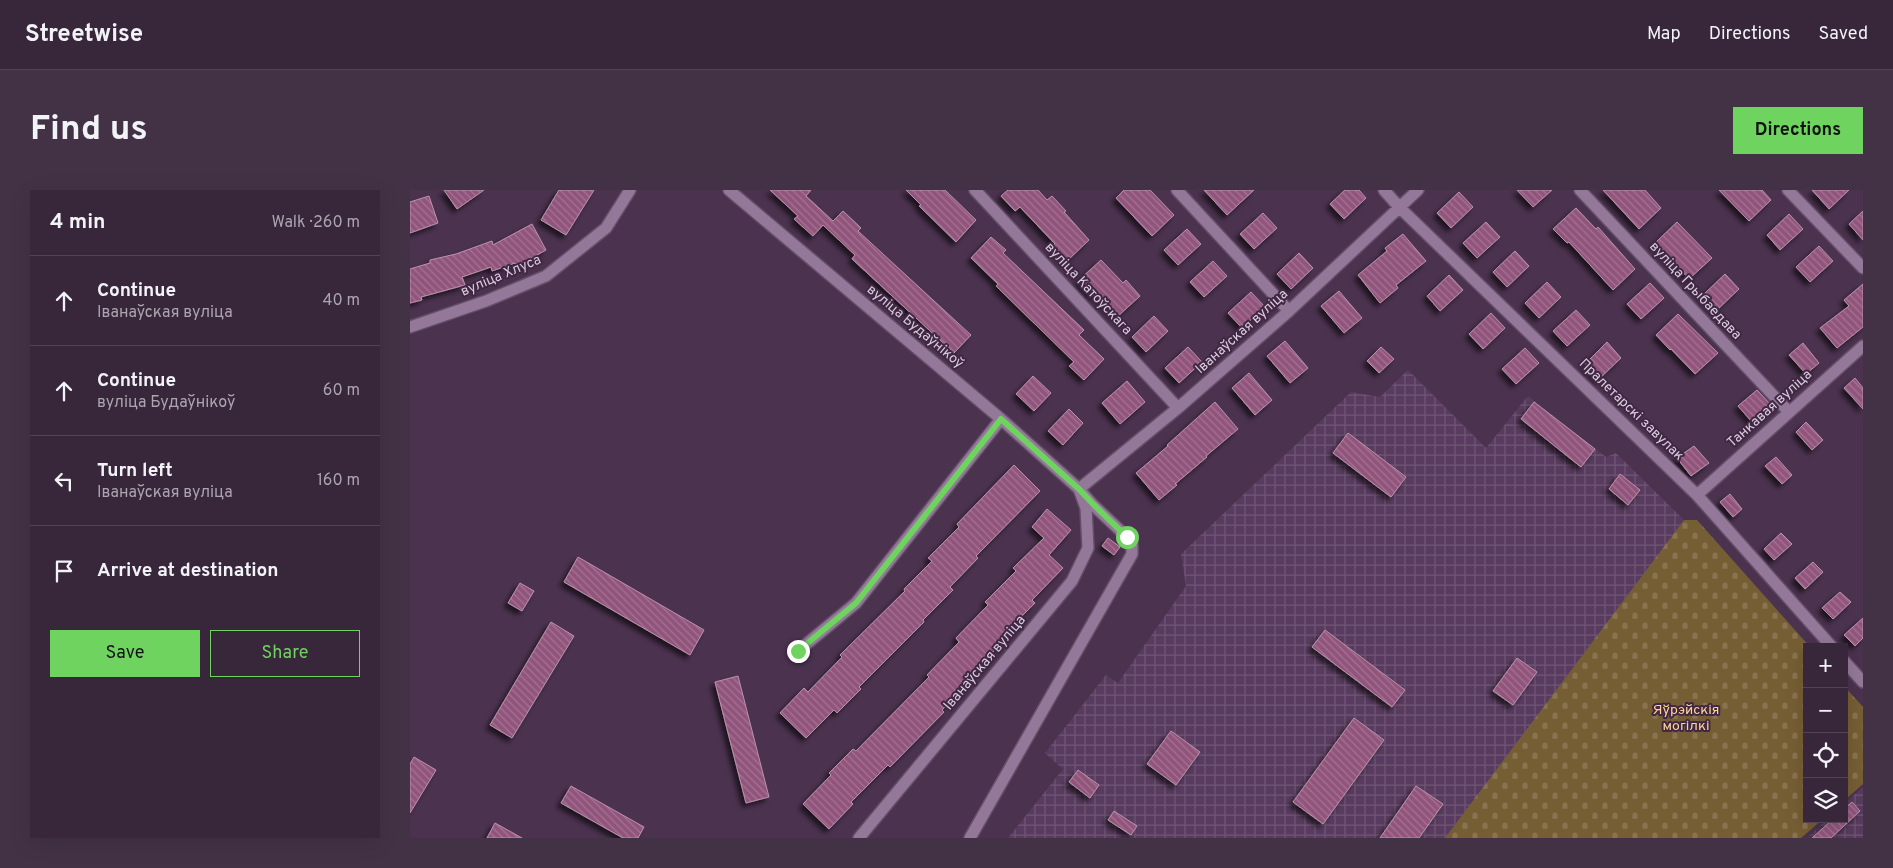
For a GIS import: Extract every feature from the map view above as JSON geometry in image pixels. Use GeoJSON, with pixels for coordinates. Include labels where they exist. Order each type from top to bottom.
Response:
{"type":"FeatureCollection","features":[{"type":"Feature","properties":{"kind":"street","name":"вуліца Хлуса"},"geometry":{"type":"LineString","coordinates":[[410,327],[486,301],[546,276],[606,228],[630,190]]}},
{"type":"Feature","properties":{"kind":"street","name":"вуліца Будаўнікоў"},"geometry":{"type":"LineString","coordinates":[[729,190],[1001,419],[1079,489]]}},
{"type":"Feature","properties":{"kind":"street","name":"вуліца Катоўскага"},"geometry":{"type":"LineString","coordinates":[[975,190],[1178,408]]}},
{"type":"Feature","properties":{"kind":"street"},"geometry":{"type":"LineString","coordinates":[[1177,190],[1289,311]]}},
{"type":"Feature","properties":{"kind":"street","name":"Пралетарскі завулак"},"geometry":{"type":"LineString","coordinates":[[1384,190],[1399,207],[1697,495],[1828,643]]}},
{"type":"Feature","properties":{"kind":"street","name":"Іванаўская вуліца"},"geometry":{"type":"LineString","coordinates":[[859,838],[1072,581],[1088,548],[1086,508],[1079,489],[1178,408],[1289,311],[1418,190]]}},
{"type":"Feature","properties":{"kind":"street","name":"вуліца Грыбаедава"},"geometry":{"type":"LineString","coordinates":[[1580,190],[1789,412]]}},
{"type":"Feature","properties":{"kind":"street"},"geometry":{"type":"LineString","coordinates":[[1788,190],[1863,268]]}},
{"type":"Feature","properties":{"kind":"street","name":"Танкавая вуліца"},"geometry":{"type":"LineString","coordinates":[[1697,495],[1863,346]]}},
{"type":"Feature","properties":{"kind":"street"},"geometry":{"type":"LineString","coordinates":[[798,651],[856,603],[1001,419]]}},
{"type":"Feature","properties":{"kind":"street"},"geometry":{"type":"LineString","coordinates":[[970,838],[1132,554],[1132,545],[1127,537],[1079,489]]}},
{"type":"Feature","properties":{"kind":"street"},"geometry":{"type":"LineString","coordinates":[[1848,665],[1863,682]]}},
{"type":"Feature","properties":{"kind":"shaded area"},"geometry":{"type":"Polygon","coordinates":[[[1408,370],[1486,448],[1528,396],[1606,457],[1616,453],[1684,520],[1491,782],[1446,838],[1008,838],[1063,769],[1045,753],[1106,675],[1118,683],[1186,586],[1181,554],[1351,392],[1380,397],[1408,370]]]}},
{"type":"Feature","properties":{"kind":"shaded area"},"geometry":{"type":"Polygon","coordinates":[[[1863,787],[1863,838],[1807,838],[1824,823],[1848,823],[1848,800],[1863,787]]]}},
{"type":"Feature","properties":{"kind":"green space","name":"Яўрэйскія могілкі"},"geometry":{"type":"Polygon","coordinates":[[[1684,520],[1697,520],[1806,643],[1803,643],[1803,823],[1818,823],[1801,838],[1445,838],[1684,520]]]}},
{"type":"Feature","properties":{"kind":"green space"},"geometry":{"type":"Polygon","coordinates":[[[1848,690],[1863,707],[1863,784],[1848,797],[1848,690]]]}},
{"type":"Feature","properties":{"kind":"building"},"geometry":{"type":"Polygon","coordinates":[[[444,190],[484,190],[457,209],[444,190]]]}},
{"type":"Feature","properties":{"kind":"building"},"geometry":{"type":"Polygon","coordinates":[[[559,190],[594,190],[566,235],[541,220],[559,190]]]}},
{"type":"Feature","properties":{"kind":"building"},"geometry":{"type":"Polygon","coordinates":[[[770,190],[811,190],[806,196],[833,221],[843,211],[861,228],[858,231],[971,335],[954,353],[852,259],[855,255],[823,225],[813,236],[794,219],[798,216],[770,190]]]}},
{"type":"Feature","properties":{"kind":"building"},"geometry":{"type":"Polygon","coordinates":[[[906,190],[945,190],[976,220],[956,242],[919,206],[921,205],[906,190]]]}},
{"type":"Feature","properties":{"kind":"building"},"geometry":{"type":"Polygon","coordinates":[[[1008,190],[1038,190],[1047,200],[1052,196],[1089,240],[1067,261],[1053,246],[1055,244],[1020,207],[1015,211],[1001,196],[1008,190]]]}},
{"type":"Feature","properties":{"kind":"building"},"geometry":{"type":"Polygon","coordinates":[[[1124,190],[1150,190],[1174,215],[1152,236],[1116,198],[1124,190]]]}},
{"type":"Feature","properties":{"kind":"building"},"geometry":{"type":"Polygon","coordinates":[[[1204,190],[1254,190],[1227,215],[1204,190]]]}},
{"type":"Feature","properties":{"kind":"building"},"geometry":{"type":"Polygon","coordinates":[[[1345,190],[1359,190],[1366,198],[1344,219],[1330,204],[1345,190]]]}},
{"type":"Feature","properties":{"kind":"building"},"geometry":{"type":"Polygon","coordinates":[[[1517,190],[1552,190],[1533,207],[1517,190]]]}},
{"type":"Feature","properties":{"kind":"building"},"geometry":{"type":"Polygon","coordinates":[[[1603,190],[1645,190],[1661,208],[1639,229],[1603,190]]]}},
{"type":"Feature","properties":{"kind":"building"},"geometry":{"type":"Polygon","coordinates":[[[1719,190],[1762,190],[1771,200],[1749,221],[1719,190]]]}},
{"type":"Feature","properties":{"kind":"building"},"geometry":{"type":"Polygon","coordinates":[[[1812,190],[1849,190],[1829,209],[1812,190]]]}},
{"type":"Feature","properties":{"kind":"building"},"geometry":{"type":"Polygon","coordinates":[[[1459,192],[1473,207],[1451,228],[1437,213],[1459,192]]]}},
{"type":"Feature","properties":{"kind":"building"},"geometry":{"type":"Polygon","coordinates":[[[429,196],[438,223],[410,233],[410,202],[429,196]]]}},
{"type":"Feature","properties":{"kind":"building"},"geometry":{"type":"Polygon","coordinates":[[[1576,208],[1596,229],[1598,227],[1635,269],[1613,290],[1569,242],[1567,243],[1553,229],[1576,208]]]}},
{"type":"Feature","properties":{"kind":"building"},"geometry":{"type":"Polygon","coordinates":[[[1863,211],[1863,240],[1849,224],[1863,211]]]}},
{"type":"Feature","properties":{"kind":"building"},"geometry":{"type":"Polygon","coordinates":[[[1263,213],[1277,228],[1254,249],[1240,234],[1263,213]]]}},
{"type":"Feature","properties":{"kind":"building"},"geometry":{"type":"Polygon","coordinates":[[[1789,214],[1803,229],[1780,250],[1767,235],[1789,214]]]}},
{"type":"Feature","properties":{"kind":"building"},"geometry":{"type":"Polygon","coordinates":[[[1486,222],[1500,237],[1477,258],[1463,243],[1486,222]]]}},
{"type":"Feature","properties":{"kind":"building"},"geometry":{"type":"Polygon","coordinates":[[[1677,222],[1712,258],[1689,279],[1655,243],[1677,222]]]}},
{"type":"Feature","properties":{"kind":"building"},"geometry":{"type":"Polygon","coordinates":[[[532,224],[546,250],[517,266],[515,263],[492,271],[491,267],[462,277],[465,285],[421,297],[422,300],[410,303],[410,269],[430,263],[430,260],[456,254],[492,241],[493,245],[532,224]]]}},
{"type":"Feature","properties":{"kind":"building"},"geometry":{"type":"Polygon","coordinates":[[[1187,229],[1201,244],[1178,265],[1164,250],[1187,229]]]}},
{"type":"Feature","properties":{"kind":"building"},"geometry":{"type":"Polygon","coordinates":[[[1403,234],[1426,261],[1396,285],[1398,288],[1380,303],[1358,275],[1387,251],[1385,248],[1403,234]]]}},
{"type":"Feature","properties":{"kind":"building"},"geometry":{"type":"Polygon","coordinates":[[[991,237],[1006,250],[1003,253],[1084,330],[1079,335],[1104,359],[1084,380],[1069,366],[1074,362],[996,286],[998,284],[971,258],[991,237]]]}},
{"type":"Feature","properties":{"kind":"building"},"geometry":{"type":"Polygon","coordinates":[[[1819,246],[1833,261],[1810,282],[1796,267],[1819,246]]]}},
{"type":"Feature","properties":{"kind":"building"},"geometry":{"type":"Polygon","coordinates":[[[1515,251],[1529,266],[1507,287],[1493,272],[1515,251]]]}},
{"type":"Feature","properties":{"kind":"building"},"geometry":{"type":"Polygon","coordinates":[[[1299,253],[1313,268],[1291,289],[1277,274],[1299,253]]]}},
{"type":"Feature","properties":{"kind":"building"},"geometry":{"type":"Polygon","coordinates":[[[1101,260],[1123,283],[1126,280],[1140,296],[1117,317],[1095,293],[1093,296],[1079,280],[1101,260]]]}},
{"type":"Feature","properties":{"kind":"building"},"geometry":{"type":"Polygon","coordinates":[[[1213,261],[1227,276],[1204,297],[1190,282],[1213,261]]]}},
{"type":"Feature","properties":{"kind":"building"},"geometry":{"type":"Polygon","coordinates":[[[1725,274],[1739,289],[1717,310],[1703,295],[1725,274]]]}},
{"type":"Feature","properties":{"kind":"building"},"geometry":{"type":"Polygon","coordinates":[[[1449,275],[1463,290],[1440,311],[1427,296],[1449,275]]]}},
{"type":"Feature","properties":{"kind":"building"},"geometry":{"type":"Polygon","coordinates":[[[1547,282],[1561,297],[1539,318],[1525,303],[1547,282]]]}},
{"type":"Feature","properties":{"kind":"building"},"geometry":{"type":"Polygon","coordinates":[[[1650,283],[1664,298],[1641,319],[1627,304],[1650,283]]]}},
{"type":"Feature","properties":{"kind":"building"},"geometry":{"type":"Polygon","coordinates":[[[1863,284],[1863,327],[1837,348],[1820,328],[1849,306],[1844,300],[1863,284]]]}},
{"type":"Feature","properties":{"kind":"building"},"geometry":{"type":"Polygon","coordinates":[[[1339,291],[1362,318],[1344,333],[1321,306],[1339,291]]]}},
{"type":"Feature","properties":{"kind":"building"},"geometry":{"type":"Polygon","coordinates":[[[1251,292],[1265,307],[1242,328],[1228,313],[1251,292]]]}},
{"type":"Feature","properties":{"kind":"building"},"geometry":{"type":"Polygon","coordinates":[[[1576,310],[1590,325],[1567,346],[1553,331],[1576,310]]]}},
{"type":"Feature","properties":{"kind":"building"},"geometry":{"type":"Polygon","coordinates":[[[1491,313],[1505,328],[1483,349],[1469,334],[1491,313]]]}},
{"type":"Feature","properties":{"kind":"building"},"geometry":{"type":"Polygon","coordinates":[[[1678,314],[1718,353],[1695,374],[1656,335],[1678,314]]]}},
{"type":"Feature","properties":{"kind":"building"},"geometry":{"type":"Polygon","coordinates":[[[1154,316],[1168,331],[1146,352],[1132,337],[1154,316]]]}},
{"type":"Feature","properties":{"kind":"building"},"geometry":{"type":"Polygon","coordinates":[[[1285,341],[1308,368],[1290,383],[1267,356],[1285,341]]]}},
{"type":"Feature","properties":{"kind":"building"},"geometry":{"type":"Polygon","coordinates":[[[1607,342],[1621,358],[1599,379],[1585,364],[1607,342]]]}},
{"type":"Feature","properties":{"kind":"building"},"geometry":{"type":"Polygon","coordinates":[[[1803,343],[1819,363],[1806,374],[1789,355],[1803,343]]]}},
{"type":"Feature","properties":{"kind":"building"},"geometry":{"type":"Polygon","coordinates":[[[1188,347],[1202,362],[1179,383],[1165,368],[1188,347]]]}},
{"type":"Feature","properties":{"kind":"building"},"geometry":{"type":"Polygon","coordinates":[[[1381,347],[1394,359],[1379,373],[1367,361],[1381,347]]]}},
{"type":"Feature","properties":{"kind":"building"},"geometry":{"type":"Polygon","coordinates":[[[1525,348],[1539,363],[1516,384],[1502,369],[1525,348]]]}},
{"type":"Feature","properties":{"kind":"building"},"geometry":{"type":"Polygon","coordinates":[[[1249,373],[1272,400],[1255,415],[1232,388],[1249,373]]]}},
{"type":"Feature","properties":{"kind":"building"},"geometry":{"type":"Polygon","coordinates":[[[1033,376],[1051,393],[1034,411],[1016,394],[1033,376]]]}},
{"type":"Feature","properties":{"kind":"building"},"geometry":{"type":"Polygon","coordinates":[[[1855,378],[1863,388],[1863,409],[1844,388],[1855,378]]]}},
{"type":"Feature","properties":{"kind":"building"},"geometry":{"type":"Polygon","coordinates":[[[1127,381],[1145,402],[1120,424],[1102,403],[1127,381]]]}},
{"type":"Feature","properties":{"kind":"building"},"geometry":{"type":"Polygon","coordinates":[[[1757,390],[1772,406],[1752,422],[1738,406],[1757,390]]]}},
{"type":"Feature","properties":{"kind":"building"},"geometry":{"type":"Polygon","coordinates":[[[1215,402],[1238,429],[1159,500],[1136,473],[1215,402]]]}},
{"type":"Feature","properties":{"kind":"building"},"geometry":{"type":"Polygon","coordinates":[[[1534,402],[1595,449],[1581,467],[1521,419],[1534,402]]]}},
{"type":"Feature","properties":{"kind":"building"},"geometry":{"type":"Polygon","coordinates":[[[1069,409],[1083,423],[1063,445],[1048,431],[1069,409]]]}},
{"type":"Feature","properties":{"kind":"building"},"geometry":{"type":"Polygon","coordinates":[[[1806,422],[1823,440],[1812,450],[1796,432],[1806,422]]]}},
{"type":"Feature","properties":{"kind":"building"},"geometry":{"type":"Polygon","coordinates":[[[1348,433],[1406,477],[1391,497],[1333,453],[1348,433]]]}},
{"type":"Feature","properties":{"kind":"building"},"geometry":{"type":"Polygon","coordinates":[[[1694,446],[1709,463],[1691,476],[1677,458],[1694,446]]]}},
{"type":"Feature","properties":{"kind":"building"},"geometry":{"type":"Polygon","coordinates":[[[1776,457],[1792,475],[1782,484],[1765,466],[1776,457]]]}},
{"type":"Feature","properties":{"kind":"building"},"geometry":{"type":"Polygon","coordinates":[[[1014,465],[1040,491],[976,556],[978,558],[950,587],[953,590],[859,687],[861,689],[837,713],[834,710],[806,738],[780,713],[804,688],[808,692],[842,657],[840,655],[905,591],[904,589],[932,561],[928,558],[959,527],[957,524],[1014,465]]]}},
{"type":"Feature","properties":{"kind":"building"},"geometry":{"type":"Polygon","coordinates":[[[1620,474],[1640,490],[1628,505],[1609,489],[1620,474]]]}},
{"type":"Feature","properties":{"kind":"building"},"geometry":{"type":"Polygon","coordinates":[[[1730,494],[1742,509],[1733,517],[1720,502],[1730,494]]]}},
{"type":"Feature","properties":{"kind":"building"},"geometry":{"type":"Polygon","coordinates":[[[1047,509],[1071,530],[1049,555],[1063,568],[1032,600],[1035,603],[1002,636],[1006,639],[973,672],[977,675],[942,710],[944,712],[890,767],[888,765],[851,802],[853,804],[829,829],[803,804],[831,775],[829,773],[853,749],[856,751],[929,677],[927,675],[959,642],[956,638],[988,605],[985,602],[1016,571],[1013,568],[1044,538],[1032,527],[1047,509]]]}},
{"type":"Feature","properties":{"kind":"building"},"geometry":{"type":"Polygon","coordinates":[[[1781,533],[1792,544],[1774,560],[1764,549],[1781,533]]]}},
{"type":"Feature","properties":{"kind":"building"},"geometry":{"type":"Polygon","coordinates":[[[1108,538],[1120,547],[1114,555],[1102,546],[1108,538]]]}},
{"type":"Feature","properties":{"kind":"building"},"geometry":{"type":"Polygon","coordinates":[[[578,557],[704,630],[690,655],[564,582],[578,557]]]}},
{"type":"Feature","properties":{"kind":"building"},"geometry":{"type":"Polygon","coordinates":[[[1813,562],[1823,572],[1805,589],[1795,578],[1813,562]]]}},
{"type":"Feature","properties":{"kind":"building"},"geometry":{"type":"Polygon","coordinates":[[[520,583],[534,591],[522,611],[508,603],[520,583]]]}},
{"type":"Feature","properties":{"kind":"building"},"geometry":{"type":"Polygon","coordinates":[[[1840,592],[1851,602],[1833,619],[1822,608],[1840,592]]]}},
{"type":"Feature","properties":{"kind":"building"},"geometry":{"type":"Polygon","coordinates":[[[1863,618],[1863,638],[1855,646],[1844,635],[1863,618]]]}},
{"type":"Feature","properties":{"kind":"building"},"geometry":{"type":"Polygon","coordinates":[[[551,622],[574,636],[512,738],[490,725],[551,622]]]}},
{"type":"Feature","properties":{"kind":"building"},"geometry":{"type":"Polygon","coordinates":[[[1325,630],[1405,690],[1392,707],[1312,647],[1325,630]]]}},
{"type":"Feature","properties":{"kind":"building"},"geometry":{"type":"Polygon","coordinates":[[[1517,658],[1537,672],[1513,705],[1493,691],[1517,658]]]}},
{"type":"Feature","properties":{"kind":"building"},"geometry":{"type":"Polygon","coordinates":[[[738,676],[769,797],[746,803],[715,682],[738,676]]]}},
{"type":"Feature","properties":{"kind":"building"},"geometry":{"type":"Polygon","coordinates":[[[1354,718],[1384,740],[1323,824],[1293,802],[1354,718]]]}},
{"type":"Feature","properties":{"kind":"building"},"geometry":{"type":"Polygon","coordinates":[[[1171,731],[1200,752],[1176,785],[1147,764],[1171,731]]]}},
{"type":"Feature","properties":{"kind":"building"},"geometry":{"type":"Polygon","coordinates":[[[414,757],[436,770],[410,813],[410,764],[414,757]]]}},
{"type":"Feature","properties":{"kind":"building"},"geometry":{"type":"Polygon","coordinates":[[[1078,770],[1099,785],[1090,798],[1069,782],[1078,770]]]}},
{"type":"Feature","properties":{"kind":"building"},"geometry":{"type":"Polygon","coordinates":[[[571,786],[644,827],[638,838],[623,838],[561,803],[571,786]]]}},
{"type":"Feature","properties":{"kind":"building"},"geometry":{"type":"Polygon","coordinates":[[[1416,786],[1443,804],[1419,838],[1380,838],[1416,786]]]}},
{"type":"Feature","properties":{"kind":"building"},"geometry":{"type":"Polygon","coordinates":[[[1852,802],[1860,811],[1848,822],[1848,806],[1852,802]]]}},
{"type":"Feature","properties":{"kind":"building"},"geometry":{"type":"Polygon","coordinates":[[[1114,811],[1137,826],[1131,835],[1108,820],[1114,811]]]}},
{"type":"Feature","properties":{"kind":"building"},"geometry":{"type":"Polygon","coordinates":[[[495,823],[522,838],[487,838],[495,823]]]}},
{"type":"Feature","properties":{"kind":"building"},"geometry":{"type":"Polygon","coordinates":[[[1829,823],[1847,823],[1831,838],[1812,838],[1829,823]]]}},
{"type":"Feature","properties":{"kind":"route"},"geometry":{"type":"LineString","coordinates":[[798,651],[856,603],[1001,419],[1079,489],[1127,537]]}}]}
